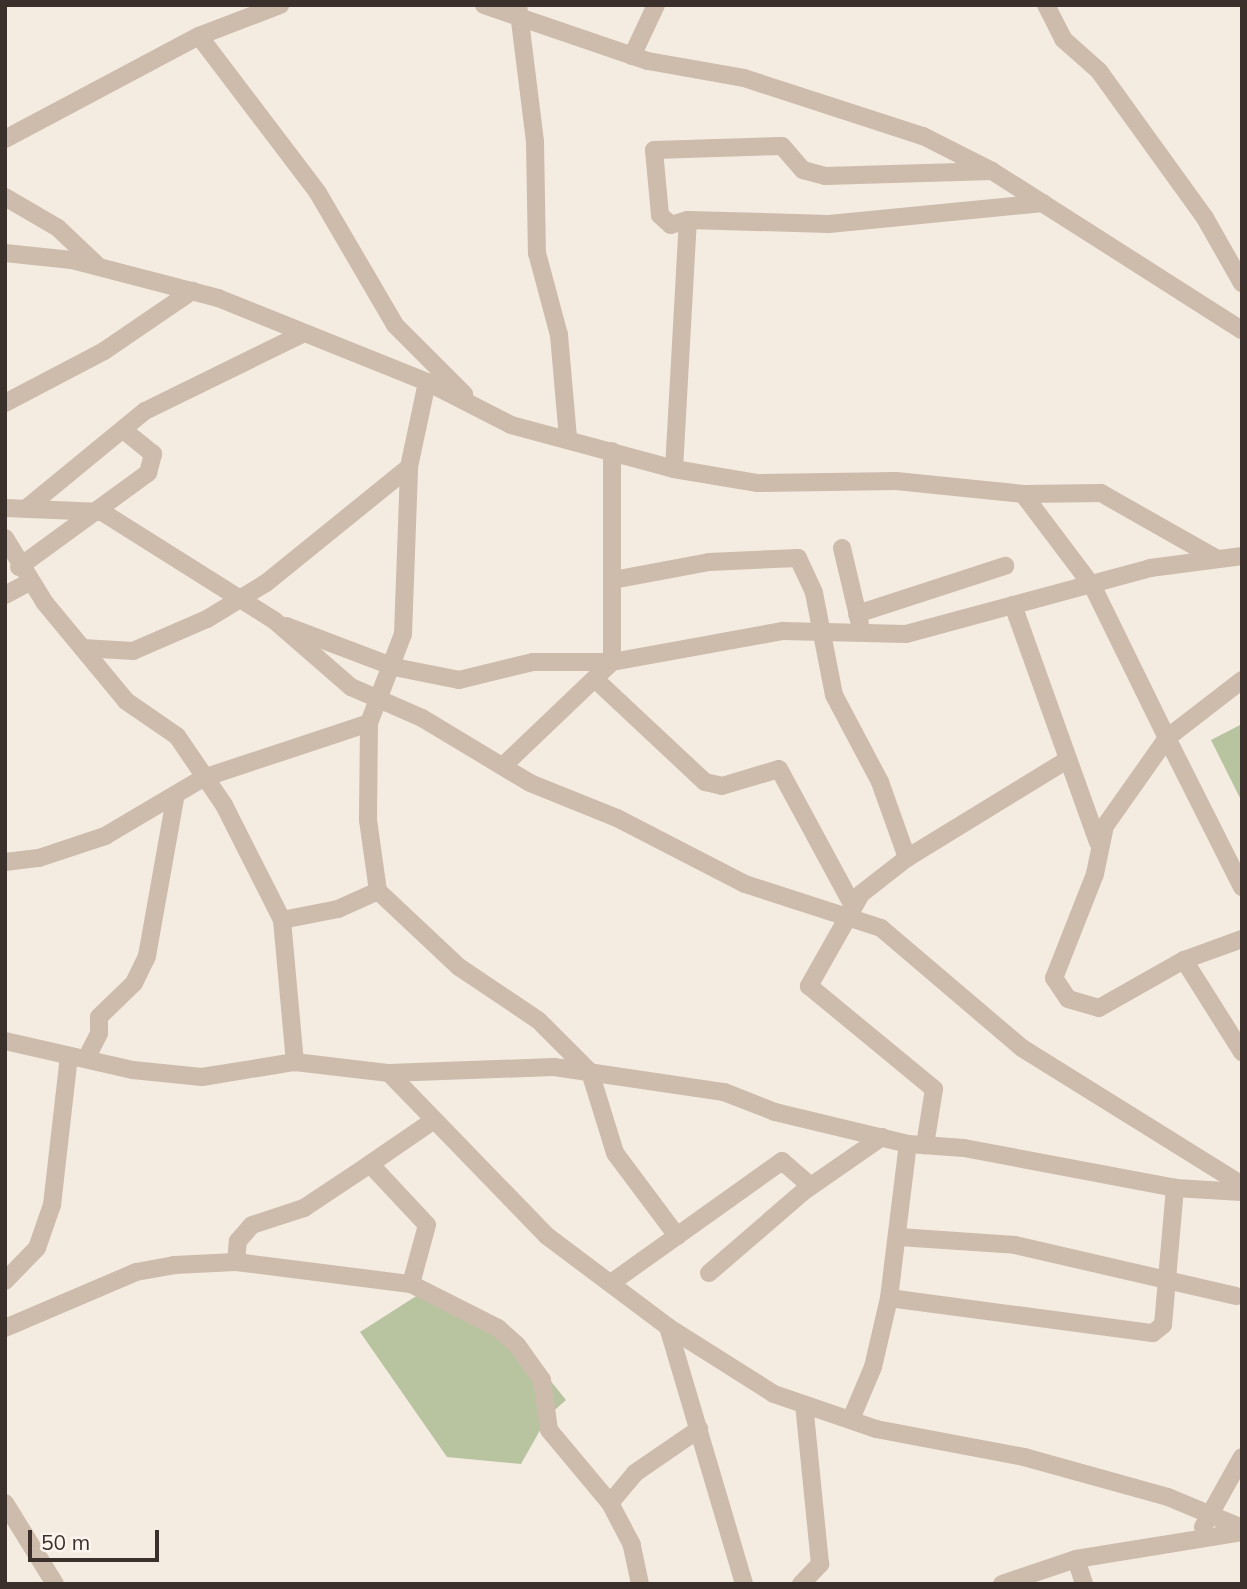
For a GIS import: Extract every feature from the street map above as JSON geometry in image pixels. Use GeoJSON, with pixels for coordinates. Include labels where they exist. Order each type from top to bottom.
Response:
{"type":"FeatureCollection","features":[{"type":"Feature","properties":{"kind":"street"},"geometry":{"type":"LineString","coordinates":[[5,139],[199,36],[280,5]]}},
{"type":"Feature","properties":{"kind":"street"},"geometry":{"type":"LineString","coordinates":[[484,5],[518,13],[632,55],[868,113],[992,170],[1242,330]]}},
{"type":"Feature","properties":{"kind":"street"},"geometry":{"type":"LineString","coordinates":[[632,55],[656,5]]}},
{"type":"Feature","properties":{"kind":"street"},"geometry":{"type":"LineString","coordinates":[[1046,5],[1063,39],[1099,71],[1205,218],[1242,282]]}},
{"type":"Feature","properties":{"kind":"street"},"geometry":{"type":"LineString","coordinates":[[518,13],[535,142],[537,253],[566,373],[568,439]]}},
{"type":"Feature","properties":{"kind":"street"},"geometry":{"type":"LineString","coordinates":[[199,36],[318,193],[395,325],[479,410]]}},
{"type":"Feature","properties":{"kind":"street"},"geometry":{"type":"LineString","coordinates":[[992,170],[825,176],[803,170],[782,146],[653,150],[660,215],[671,225],[688,220],[829,223],[1043,202]]}},
{"type":"Feature","properties":{"kind":"street"},"geometry":{"type":"LineString","coordinates":[[5,197],[58,228],[99,267]]}},
{"type":"Feature","properties":{"kind":"street"},"geometry":{"type":"LineString","coordinates":[[674,469],[688,220]]}},
{"type":"Feature","properties":{"kind":"street"},"geometry":{"type":"LineString","coordinates":[[5,253],[99,267],[192,291],[300,335],[428,382],[479,410],[674,469],[758,483],[896,481],[1023,494],[1101,493],[1217,559]]}},
{"type":"Feature","properties":{"kind":"street"},"geometry":{"type":"LineString","coordinates":[[5,403],[126,338],[192,291]]}},
{"type":"Feature","properties":{"kind":"street"},"geometry":{"type":"LineString","coordinates":[[28,507],[156,405],[300,335]]}},
{"type":"Feature","properties":{"kind":"street"},"geometry":{"type":"LineString","coordinates":[[428,382],[409,467],[403,634],[394,667],[369,723],[368,820],[378,891],[459,967],[538,1020],[590,1072],[615,1153],[677,1236]]}},
{"type":"Feature","properties":{"kind":"street"},"geometry":{"type":"LineString","coordinates":[[5,595],[24,575],[148,473],[154,459],[123,430]]}},
{"type":"Feature","properties":{"kind":"street"},"geometry":{"type":"LineString","coordinates":[[503,766],[597,681],[612,662],[611,451]]}},
{"type":"Feature","properties":{"kind":"street"},"geometry":{"type":"LineString","coordinates":[[83,648],[132,651],[239,598],[409,467]]}},
{"type":"Feature","properties":{"kind":"street"},"geometry":{"type":"LineString","coordinates":[[1023,494],[1093,587],[1242,887]]}},
{"type":"Feature","properties":{"kind":"street"},"geometry":{"type":"LineString","coordinates":[[5,508],[102,512],[275,621],[327,670],[380,703],[422,718],[503,766],[745,884],[851,910],[881,928],[1064,1078],[1242,1185]]}},
{"type":"Feature","properties":{"kind":"street"},"geometry":{"type":"LineString","coordinates":[[5,538],[24,575],[127,701],[177,736],[282,920],[295,1062]]}},
{"type":"Feature","properties":{"kind":"street"},"geometry":{"type":"LineString","coordinates":[[842,548],[863,638]]}},
{"type":"Feature","properties":{"kind":"street"},"geometry":{"type":"LineString","coordinates":[[613,580],[794,555],[814,593],[834,695],[880,782],[907,858]]}},
{"type":"Feature","properties":{"kind":"street"},"geometry":{"type":"LineString","coordinates":[[275,621],[394,667],[459,680],[533,662],[612,662],[734,638],[820,634],[863,638],[906,634],[1093,587],[1150,568],[1242,556]]}},
{"type":"Feature","properties":{"kind":"street"},"geometry":{"type":"LineString","coordinates":[[857,614],[1005,566]]}},
{"type":"Feature","properties":{"kind":"street"},"geometry":{"type":"LineString","coordinates":[[1013,605],[1065,761],[1098,842],[1096,874],[1055,969],[1058,988],[1080,1006],[1098,1008],[1184,960],[1242,939]]}},
{"type":"Feature","properties":{"kind":"street"},"geometry":{"type":"LineString","coordinates":[[1098,842],[1143,776],[1146,760],[1167,737],[1242,680]]}},
{"type":"Feature","properties":{"kind":"street"},"geometry":{"type":"LineString","coordinates":[[597,681],[705,782],[722,786],[779,769],[851,910]]}},
{"type":"Feature","properties":{"kind":"street"},"geometry":{"type":"LineString","coordinates":[[5,862],[62,852],[175,799],[203,778],[369,723]]}},
{"type":"Feature","properties":{"kind":"street"},"geometry":{"type":"LineString","coordinates":[[850,1419],[873,1367],[917,1145],[934,1089],[809,986],[851,910],[882,872],[1065,761]]}},
{"type":"Feature","properties":{"kind":"street"},"geometry":{"type":"LineString","coordinates":[[5,1281],[37,1248],[52,1205],[77,1058],[99,1033],[99,1017],[134,983],[147,956],[175,799]]}},
{"type":"Feature","properties":{"kind":"street"},"geometry":{"type":"LineString","coordinates":[[282,920],[338,909],[378,891]]}},
{"type":"Feature","properties":{"kind":"street"},"geometry":{"type":"LineString","coordinates":[[1184,960],[1242,1052]]}},
{"type":"Feature","properties":{"kind":"street"},"geometry":{"type":"LineString","coordinates":[[5,1041],[77,1058],[202,1077],[295,1062],[389,1073],[554,1067],[724,1092],[775,1112],[917,1145],[1175,1188],[1242,1192]]}},
{"type":"Feature","properties":{"kind":"street"},"geometry":{"type":"LineString","coordinates":[[389,1073],[431,1122],[547,1236],[668,1327],[774,1394],[850,1419],[1024,1457],[1168,1497],[1209,1518],[1242,1530]]}},
{"type":"Feature","properties":{"kind":"street"},"geometry":{"type":"LineString","coordinates":[[236,1262],[238,1241],[252,1225],[304,1208],[431,1122]]}},
{"type":"Feature","properties":{"kind":"street"},"geometry":{"type":"LineString","coordinates":[[709,1273],[811,1186],[881,1137]]}},
{"type":"Feature","properties":{"kind":"street"},"geometry":{"type":"LineString","coordinates":[[611,1283],[782,1161],[811,1186]]}},
{"type":"Feature","properties":{"kind":"street"},"geometry":{"type":"LineString","coordinates":[[370,1164],[426,1225],[411,1284]]}},
{"type":"Feature","properties":{"kind":"street"},"geometry":{"type":"LineString","coordinates":[[889,1297],[1146,1335],[1163,1325],[1175,1188]]}},
{"type":"Feature","properties":{"kind":"street"},"geometry":{"type":"LineString","coordinates":[[899,1237],[1015,1245],[1236,1296]]}},
{"type":"Feature","properties":{"kind":"street"},"geometry":{"type":"LineString","coordinates":[[5,1328],[136,1272],[236,1262],[411,1284],[477,1316],[517,1345],[542,1380],[547,1425],[610,1503],[632,1545],[640,1584]]}},
{"type":"Feature","properties":{"kind":"street"},"geometry":{"type":"LineString","coordinates":[[668,1327],[744,1584]]}},
{"type":"Feature","properties":{"kind":"street"},"geometry":{"type":"LineString","coordinates":[[801,1584],[820,1564],[804,1405]]}},
{"type":"Feature","properties":{"kind":"street"},"geometry":{"type":"LineString","coordinates":[[610,1503],[635,1474],[699,1429]]}},
{"type":"Feature","properties":{"kind":"street"},"geometry":{"type":"LineString","coordinates":[[1195,1538],[1242,1457]]}},
{"type":"Feature","properties":{"kind":"street"},"geometry":{"type":"LineString","coordinates":[[5,1503],[55,1584]]}},
{"type":"Feature","properties":{"kind":"street"},"geometry":{"type":"LineString","coordinates":[[1002,1584],[1076,1559],[1242,1530]]}},
{"type":"Feature","properties":{"kind":"street"},"geometry":{"type":"LineString","coordinates":[[1076,1559],[1084,1584]]}},
{"type":"Feature","properties":{"kind":"green space"},"geometry":{"type":"Polygon","coordinates":[[[1242,724],[1242,802],[1211,740],[1242,724]]]}},
{"type":"Feature","properties":{"kind":"green space"},"geometry":{"type":"Polygon","coordinates":[[[421,1293],[516,1338],[566,1400],[548,1416],[521,1464],[447,1457],[360,1332],[421,1293]]]}}]}
